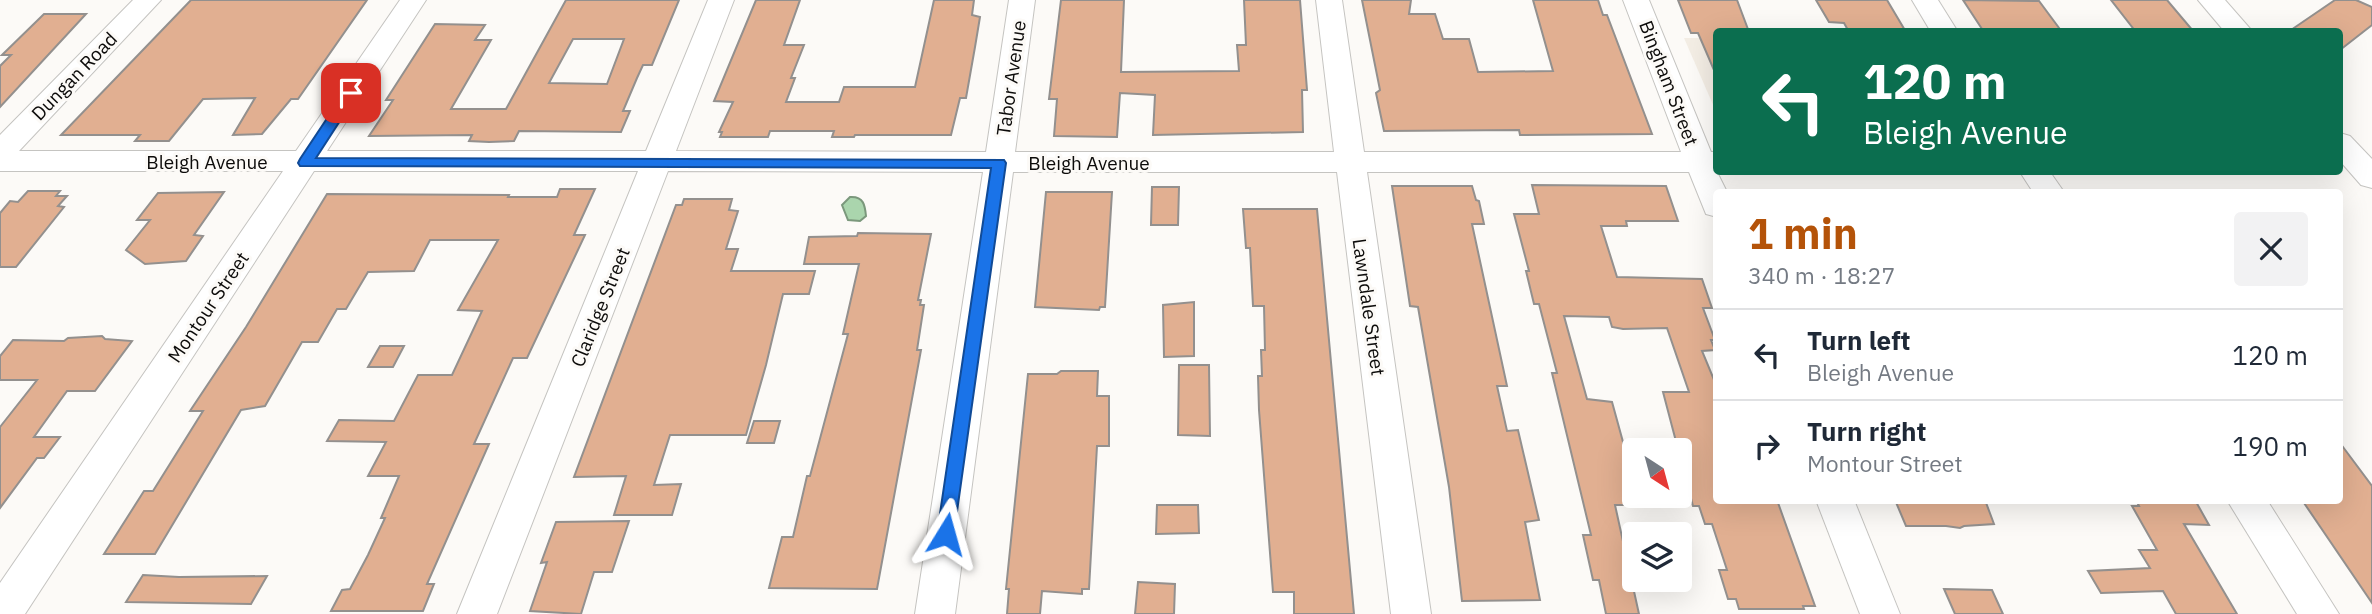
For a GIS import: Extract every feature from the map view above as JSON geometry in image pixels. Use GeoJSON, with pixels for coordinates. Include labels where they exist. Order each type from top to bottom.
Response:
{"type":"FeatureCollection","features":[{"type":"Feature","properties":{"kind":"street","name":"Dungan Road"},"geometry":{"type":"LineString","coordinates":[[0,153],[148,0]]}},
{"type":"Feature","properties":{"kind":"street","name":"Montour Street"},"geometry":{"type":"LineString","coordinates":[[2,614],[413,0]]}},
{"type":"Feature","properties":{"kind":"street","name":"Claridge Street"},"geometry":{"type":"LineString","coordinates":[[477,614],[721,0]]}},
{"type":"Feature","properties":{"kind":"street","name":"Tabor Avenue"},"geometry":{"type":"LineString","coordinates":[[935,614],[1023,0]]}},
{"type":"Feature","properties":{"kind":"street","name":"Lawndale Street"},"geometry":{"type":"LineString","coordinates":[[1329,0],[1411,614]]}},
{"type":"Feature","properties":{"kind":"street","name":"Bingham Street"},"geometry":{"type":"LineString","coordinates":[[1636,0],[1708,162],[1714,189]]}},
{"type":"Feature","properties":{"kind":"street"},"geometry":{"type":"LineString","coordinates":[[1925,0],[1942,28]]}},
{"type":"Feature","properties":{"kind":"street"},"geometry":{"type":"LineString","coordinates":[[2211,0],[2236,28]]}},
{"type":"Feature","properties":{"kind":"street","name":"Bleigh Avenue"},"geometry":{"type":"LineString","coordinates":[[0,161],[1708,162]]}},
{"type":"Feature","properties":{"kind":"street"},"geometry":{"type":"LineString","coordinates":[[1837,504],[1880,614]]}},
{"type":"Feature","properties":{"kind":"street"},"geometry":{"type":"LineString","coordinates":[[2249,504],[2319,614]]}},
{"type":"Feature","properties":{"kind":"shaded area"},"geometry":{"type":"Polygon","coordinates":[[[1684,38],[1713,38],[1713,105],[1684,38]]]}},
{"type":"Feature","properties":{"kind":"shaded area"},"geometry":{"type":"Polygon","coordinates":[[[850,197],[858,198],[864,205],[866,216],[860,221],[848,220],[842,205],[850,197]]]}},
{"type":"Feature","properties":{"kind":"building"},"geometry":{"type":"Polygon","coordinates":[[[191,0],[367,0],[298,99],[291,99],[262,134],[233,135],[255,98],[203,99],[169,141],[135,141],[140,135],[61,135],[191,0]]]}},
{"type":"Feature","properties":{"kind":"building"},"geometry":{"type":"Polygon","coordinates":[[[566,0],[679,0],[652,65],[643,65],[637,78],[623,111],[630,111],[621,132],[519,131],[514,141],[489,142],[469,141],[472,135],[369,136],[393,100],[386,100],[435,24],[485,25],[475,40],[491,40],[451,109],[506,109],[566,0]],[[573,39],[549,83],[607,84],[624,39],[573,39]]]}},
{"type":"Feature","properties":{"kind":"building"},"geometry":{"type":"Polygon","coordinates":[[[756,0],[800,0],[784,45],[804,45],[791,78],[795,78],[786,102],[839,102],[844,87],[915,87],[934,0],[974,0],[972,15],[980,17],[975,47],[966,98],[960,98],[951,135],[832,137],[834,131],[770,131],[768,137],[720,137],[722,132],[719,132],[733,102],[714,101],[756,0]]]}},
{"type":"Feature","properties":{"kind":"building"},"geometry":{"type":"Polygon","coordinates":[[[1061,0],[1124,0],[1121,72],[1239,71],[1237,45],[1246,45],[1244,0],[1300,0],[1307,90],[1302,90],[1303,132],[1153,135],[1155,95],[1120,93],[1117,137],[1054,136],[1057,99],[1049,99],[1061,0]]]}},
{"type":"Feature","properties":{"kind":"building"},"geometry":{"type":"Polygon","coordinates":[[[1362,0],[1411,0],[1409,14],[1435,14],[1443,39],[1469,39],[1478,72],[1553,71],[1533,0],[1598,0],[1603,15],[1607,15],[1652,134],[1520,135],[1519,130],[1384,131],[1376,93],[1380,90],[1362,0]]]}},
{"type":"Feature","properties":{"kind":"building"},"geometry":{"type":"Polygon","coordinates":[[[1678,0],[1737,0],[1748,28],[1713,28],[1713,68],[1698,33],[1691,33],[1678,0]]]}},
{"type":"Feature","properties":{"kind":"building"},"geometry":{"type":"Polygon","coordinates":[[[1816,0],[1887,0],[1904,28],[1847,28],[1844,23],[1829,22],[1816,0]]]}},
{"type":"Feature","properties":{"kind":"building"},"geometry":{"type":"Polygon","coordinates":[[[1963,0],[2039,1],[2059,28],[1981,28],[1963,0]]]}},
{"type":"Feature","properties":{"kind":"building"},"geometry":{"type":"Polygon","coordinates":[[[2111,0],[2167,0],[2191,28],[2133,28],[2111,0]]]}},
{"type":"Feature","properties":{"kind":"building"},"geometry":{"type":"Polygon","coordinates":[[[2335,0],[2356,0],[2372,7],[2372,25],[2343,48],[2343,28],[2294,28],[2335,0]]]}},
{"type":"Feature","properties":{"kind":"building"},"geometry":{"type":"Polygon","coordinates":[[[44,14],[86,14],[0,107],[0,66],[11,55],[2,55],[44,14]]]}},
{"type":"Feature","properties":{"kind":"building"},"geometry":{"type":"Polygon","coordinates":[[[1532,185],[1666,186],[1678,221],[1626,221],[1627,226],[1601,226],[1617,277],[1702,279],[1712,308],[1703,308],[1713,335],[1713,350],[1702,351],[1713,377],[1713,504],[1778,504],[1815,606],[1803,606],[1804,609],[1739,609],[1736,599],[1728,599],[1719,570],[1727,570],[1712,524],[1705,524],[1699,506],[1693,506],[1692,502],[1692,438],[1675,438],[1663,392],[1689,392],[1667,328],[1623,329],[1612,327],[1609,317],[1564,316],[1587,399],[1612,402],[1622,438],[1622,505],[1615,505],[1622,537],[1622,592],[1634,592],[1639,614],[1606,614],[1599,580],[1593,580],[1583,535],[1591,535],[1552,373],[1557,373],[1539,304],[1534,304],[1526,271],[1529,271],[1514,214],[1539,214],[1532,185]]]}},
{"type":"Feature","properties":{"kind":"building"},"geometry":{"type":"Polygon","coordinates":[[[1392,186],[1472,186],[1476,200],[1479,201],[1484,224],[1472,224],[1507,386],[1497,386],[1507,431],[1518,430],[1539,520],[1525,522],[1540,600],[1462,601],[1449,487],[1418,307],[1410,306],[1392,186]]]}},
{"type":"Feature","properties":{"kind":"building"},"geometry":{"type":"Polygon","coordinates":[[[1152,187],[1179,187],[1178,225],[1151,225],[1152,187]]]}},
{"type":"Feature","properties":{"kind":"building"},"geometry":{"type":"Polygon","coordinates":[[[560,189],[595,189],[574,235],[585,235],[527,358],[513,358],[474,444],[489,444],[427,584],[434,584],[423,611],[331,611],[342,590],[350,589],[368,555],[385,518],[381,518],[399,476],[368,476],[386,442],[327,441],[339,420],[394,421],[418,375],[452,375],[482,311],[458,310],[498,240],[430,240],[414,271],[368,272],[346,309],[337,309],[318,342],[302,342],[265,406],[241,410],[155,554],[104,554],[144,491],[153,491],[203,411],[190,411],[246,327],[327,194],[557,197],[560,189]]]}},
{"type":"Feature","properties":{"kind":"building"},"geometry":{"type":"Polygon","coordinates":[[[28,191],[60,191],[56,196],[67,196],[58,206],[64,207],[16,267],[0,267],[0,213],[10,201],[18,202],[28,191]]]}},
{"type":"Feature","properties":{"kind":"building"},"geometry":{"type":"Polygon","coordinates":[[[224,192],[194,235],[203,236],[186,261],[145,264],[126,250],[150,220],[137,220],[158,193],[224,192]]]}},
{"type":"Feature","properties":{"kind":"building"},"geometry":{"type":"Polygon","coordinates":[[[1046,192],[1112,192],[1105,307],[1100,307],[1099,310],[1035,307],[1046,192]]]}},
{"type":"Feature","properties":{"kind":"building"},"geometry":{"type":"Polygon","coordinates":[[[684,199],[732,199],[729,210],[738,211],[726,249],[738,249],[731,271],[815,271],[809,294],[783,294],[746,435],[670,435],[654,485],[681,484],[672,515],[614,515],[626,476],[574,477],[676,205],[682,205],[684,199]]]}},
{"type":"Feature","properties":{"kind":"building"},"geometry":{"type":"Polygon","coordinates":[[[1243,209],[1317,209],[1354,614],[1294,614],[1294,592],[1273,592],[1259,410],[1258,376],[1262,376],[1261,350],[1265,350],[1264,306],[1253,306],[1250,248],[1246,248],[1243,209]]]}},
{"type":"Feature","properties":{"kind":"building"},"geometry":{"type":"Polygon","coordinates":[[[858,233],[931,234],[918,300],[921,300],[920,305],[924,305],[917,350],[921,350],[877,589],[769,588],[782,537],[793,537],[807,476],[810,476],[848,334],[843,334],[859,264],[804,264],[809,237],[857,236],[858,233]]]}},
{"type":"Feature","properties":{"kind":"building"},"geometry":{"type":"Polygon","coordinates":[[[1194,302],[1194,356],[1164,357],[1163,305],[1194,302]]]}},
{"type":"Feature","properties":{"kind":"building"},"geometry":{"type":"Polygon","coordinates":[[[102,336],[105,339],[132,341],[95,391],[67,391],[34,437],[60,437],[44,458],[37,458],[0,508],[0,427],[37,380],[0,380],[0,356],[13,340],[64,341],[68,338],[102,336]]]}},
{"type":"Feature","properties":{"kind":"building"},"geometry":{"type":"Polygon","coordinates":[[[380,346],[404,346],[393,367],[368,367],[380,346]]]}},
{"type":"Feature","properties":{"kind":"building"},"geometry":{"type":"Polygon","coordinates":[[[1179,365],[1209,365],[1210,436],[1178,435],[1179,365]]]}},
{"type":"Feature","properties":{"kind":"building"},"geometry":{"type":"Polygon","coordinates":[[[1061,371],[1098,371],[1097,396],[1109,396],[1109,446],[1097,446],[1089,589],[1082,589],[1082,594],[1042,591],[1040,614],[1007,614],[1009,589],[1006,589],[1028,374],[1057,374],[1061,371]]]}},
{"type":"Feature","properties":{"kind":"building"},"geometry":{"type":"Polygon","coordinates":[[[754,421],[780,421],[774,443],[747,443],[754,421]]]}},
{"type":"Feature","properties":{"kind":"building"},"geometry":{"type":"Polygon","coordinates":[[[2343,447],[2372,486],[2372,603],[2305,504],[2343,504],[2343,447]]]}},
{"type":"Feature","properties":{"kind":"building"},"geometry":{"type":"Polygon","coordinates":[[[1897,504],[1986,504],[1994,524],[1960,528],[1906,526],[1897,504]]]}},
{"type":"Feature","properties":{"kind":"building"},"geometry":{"type":"Polygon","coordinates":[[[2138,504],[2197,504],[2209,525],[2184,524],[2237,614],[2176,614],[2163,591],[2101,593],[2088,571],[2150,568],[2139,550],[2157,550],[2132,506],[2139,506],[2138,504]]]}},
{"type":"Feature","properties":{"kind":"building"},"geometry":{"type":"Polygon","coordinates":[[[1157,505],[1198,505],[1199,533],[1156,534],[1157,505]]]}},
{"type":"Feature","properties":{"kind":"building"},"geometry":{"type":"Polygon","coordinates":[[[629,521],[612,572],[594,572],[581,614],[530,611],[547,562],[541,563],[556,522],[629,521]]]}},
{"type":"Feature","properties":{"kind":"building"},"geometry":{"type":"Polygon","coordinates":[[[143,575],[267,576],[251,604],[126,602],[143,575]]]}},
{"type":"Feature","properties":{"kind":"building"},"geometry":{"type":"Polygon","coordinates":[[[1138,582],[1175,584],[1174,614],[1135,614],[1138,582]]]}},
{"type":"Feature","properties":{"kind":"building"},"geometry":{"type":"Polygon","coordinates":[[[1944,589],[1992,590],[2003,614],[1955,614],[1944,589]]]}},
{"type":"Feature","properties":{"kind":"route"},"geometry":{"type":"LineString","coordinates":[[351,93],[305,163],[999,163],[946,534]]}}]}
